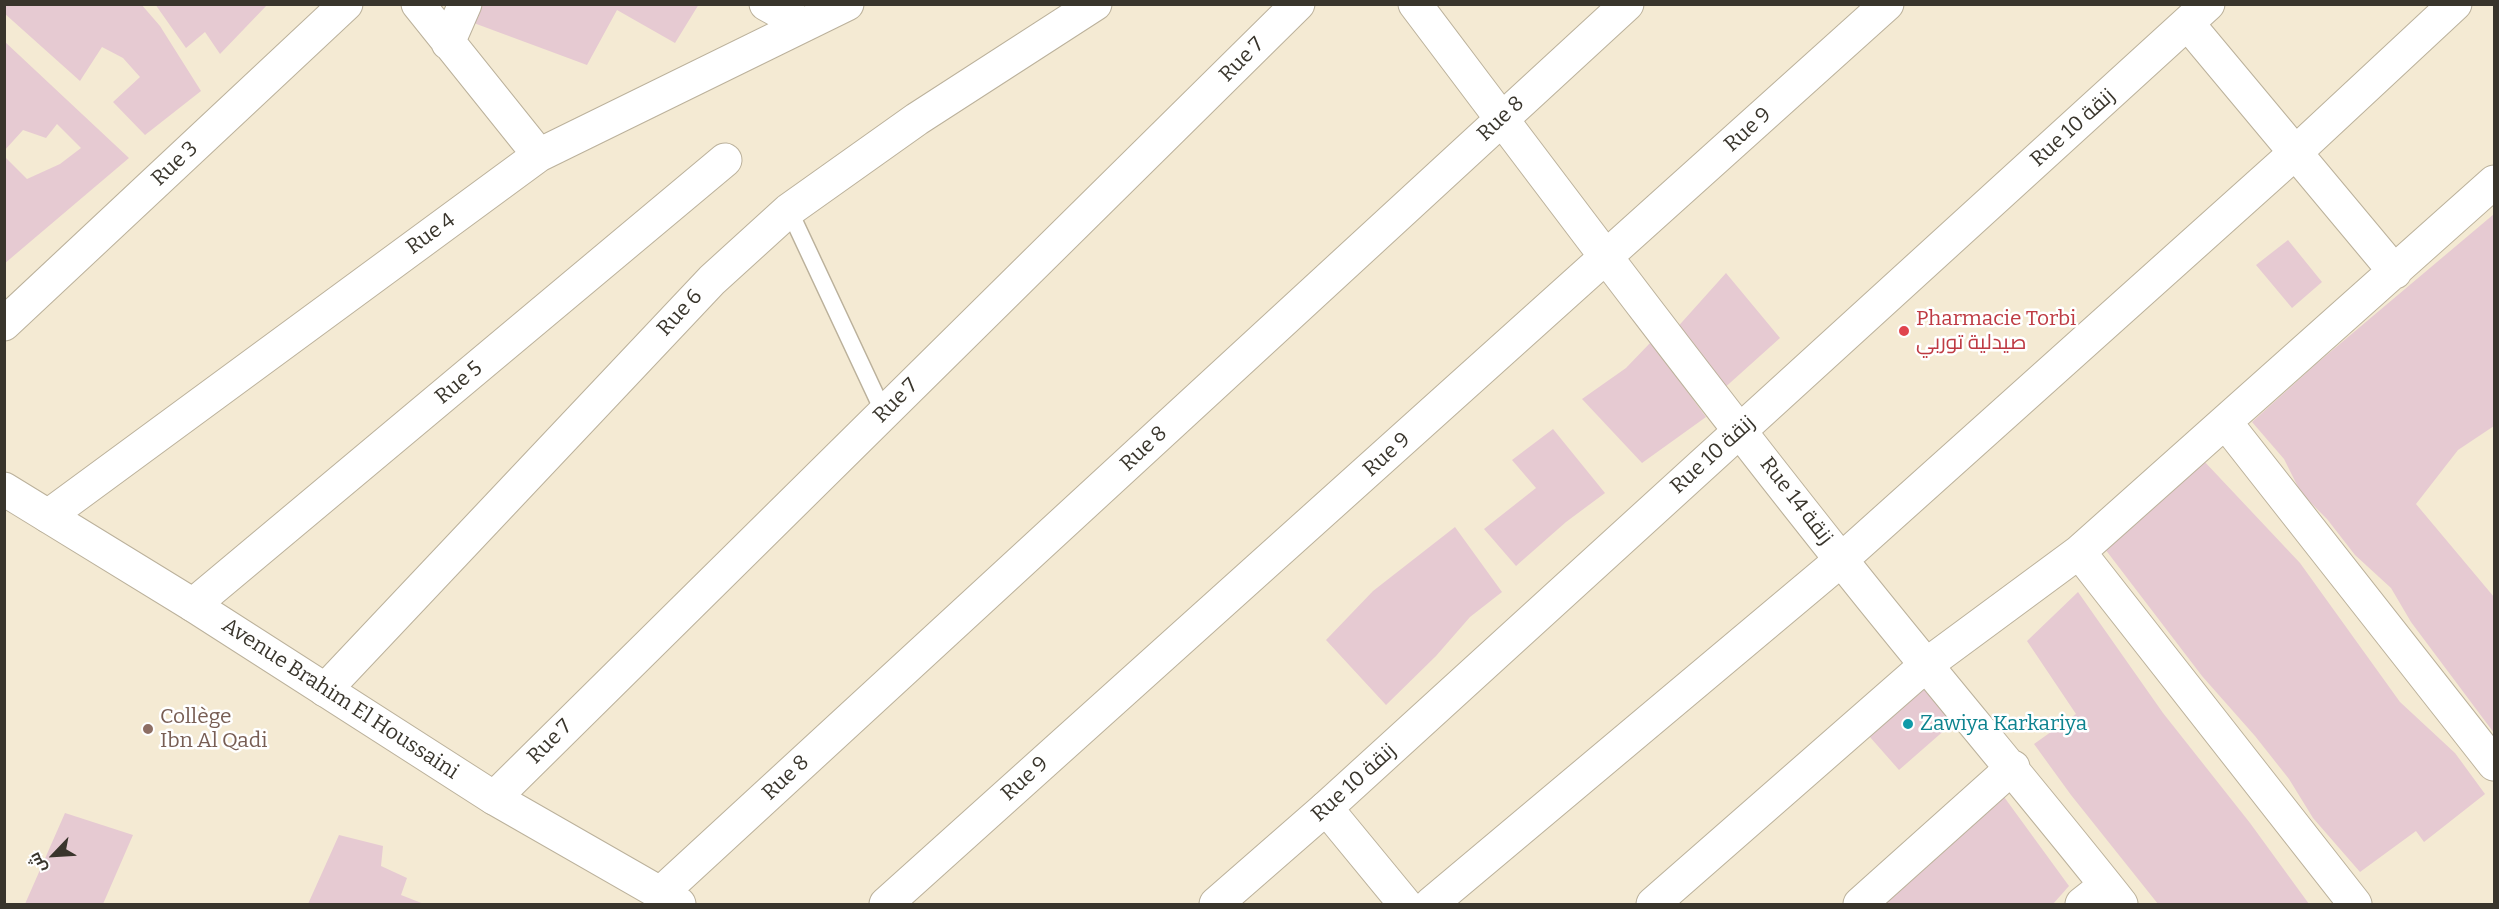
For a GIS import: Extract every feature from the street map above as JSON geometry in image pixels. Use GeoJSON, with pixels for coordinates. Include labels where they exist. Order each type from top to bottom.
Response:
{"type":"FeatureCollection","features":[{"type":"Feature","properties":{"kind":"street","name":"Rue 3"},"geometry":{"type":"LineString","coordinates":[[4,324],[346,4]]}},
{"type":"Feature","properties":{"kind":"street"},"geometry":{"type":"LineString","coordinates":[[418,4],[539,155]]}},
{"type":"Feature","properties":{"kind":"street"},"geometry":{"type":"LineString","coordinates":[[448,43],[465,4]]}},
{"type":"Feature","properties":{"kind":"street"},"geometry":{"type":"LineString","coordinates":[[766,4],[804,25]]}},
{"type":"Feature","properties":{"kind":"street","name":"Rue 4"},"geometry":{"type":"LineString","coordinates":[[48,516],[539,155],[847,4]]}},
{"type":"Feature","properties":{"kind":"street","name":"Rue 6"},"geometry":{"type":"LineString","coordinates":[[325,690],[712,280],[789,210],[917,119],[1095,4]]}},
{"type":"Feature","properties":{"kind":"street","name":"Rue 7"},"geometry":{"type":"LineString","coordinates":[[494,798],[1298,4]]}},
{"type":"Feature","properties":{"kind":"street","name":"Rue 14 زنقة"},"geometry":{"type":"LineString","coordinates":[[1415,4],[1606,257],[1841,560],[2013,767],[2103,898]]}},
{"type":"Feature","properties":{"kind":"street","name":"Rue 8"},"geometry":{"type":"LineString","coordinates":[[670,899],[1502,118],[1627,4]]}},
{"type":"Feature","properties":{"kind":"street","name":"Rue 9"},"geometry":{"type":"LineString","coordinates":[[886,904],[1887,4]]}},
{"type":"Feature","properties":{"kind":"street"},"geometry":{"type":"LineString","coordinates":[[1431,904],[1841,560],[2296,152],[2455,4]]}},
{"type":"Feature","properties":{"kind":"street"},"geometry":{"type":"LineString","coordinates":[[2198,14],[2296,152],[2395,272]]}},
{"type":"Feature","properties":{"kind":"street","name":"Rue 10 زنقة"},"geometry":{"type":"LineString","coordinates":[[1216,904],[1326,808],[2198,14]]}},
{"type":"Feature","properties":{"kind":"street","name":"Rue 5"},"geometry":{"type":"LineString","coordinates":[[193,605],[725,160]]}},
{"type":"Feature","properties":{"kind":"street"},"geometry":{"type":"LineString","coordinates":[[1653,904],[1926,664],[2079,552],[2494,182]]}},
{"type":"Feature","properties":{"kind":"street"},"geometry":{"type":"LineString","coordinates":[[2226,423],[2494,764]]}},
{"type":"Feature","properties":{"kind":"street","name":"Avenue Brahim El Houssaini"},"geometry":{"type":"LineString","coordinates":[[4,489],[193,605],[494,798],[670,899]]}},
{"type":"Feature","properties":{"kind":"street"},"geometry":{"type":"LineString","coordinates":[[2079,552],[2355,904]]}},
{"type":"Feature","properties":{"kind":"street"},"geometry":{"type":"LineString","coordinates":[[1860,904],[2013,767]]}},
{"type":"Feature","properties":{"kind":"street"},"geometry":{"type":"LineString","coordinates":[[1326,808],[1406,904]]}},
{"type":"Feature","properties":{"kind":"lane"},"geometry":{"type":"LineString","coordinates":[[789,210],[884,412]]}},
{"type":"Feature","properties":{"kind":"building"},"geometry":{"type":"Polygon","coordinates":[[[6,4],[141,4],[160,26],[201,91],[145,135],[113,102],[140,77],[123,58],[102,47],[80,81],[4,13],[6,4]]]}},
{"type":"Feature","properties":{"kind":"building"},"geometry":{"type":"Polygon","coordinates":[[[155,4],[268,4],[220,54],[205,32],[186,48],[155,4]]]}},
{"type":"Feature","properties":{"kind":"building"},"geometry":{"type":"Polygon","coordinates":[[[470,4],[699,4],[675,43],[617,10],[587,65],[463,19],[470,4]]]}},
{"type":"Feature","properties":{"kind":"building"},"geometry":{"type":"Polygon","coordinates":[[[4,41],[129,158],[4,264],[4,156],[27,179],[60,164],[81,148],[57,124],[46,138],[23,130],[4,151],[4,41]]]}},
{"type":"Feature","properties":{"kind":"building"},"geometry":{"type":"Polygon","coordinates":[[[2494,214],[2494,426],[2458,450],[2416,504],[2494,597],[2494,733],[2411,622],[2391,588],[2355,555],[2327,519],[2301,493],[2284,459],[2252,422],[2316,364],[2494,214]]]}},
{"type":"Feature","properties":{"kind":"building"},"geometry":{"type":"Polygon","coordinates":[[[2288,240],[2322,282],[2292,308],[2256,265],[2288,240]]]}},
{"type":"Feature","properties":{"kind":"building"},"geometry":{"type":"Polygon","coordinates":[[[1726,273],[1780,338],[1721,391],[1674,331],[1726,273]]]}},
{"type":"Feature","properties":{"kind":"building"},"geometry":{"type":"Polygon","coordinates":[[[1651,342],[1706,417],[1642,463],[1582,399],[1626,368],[1651,342]]]}},
{"type":"Feature","properties":{"kind":"building"},"geometry":{"type":"Polygon","coordinates":[[[1553,429],[1605,493],[1566,522],[1516,566],[1484,529],[1536,488],[1512,460],[1553,429]]]}},
{"type":"Feature","properties":{"kind":"building"},"geometry":{"type":"Polygon","coordinates":[[[2203,460],[2300,563],[2400,702],[2455,753],[2485,794],[2424,842],[2416,831],[2360,872],[2313,818],[2289,779],[2202,676],[2105,549],[2203,460]]]}},
{"type":"Feature","properties":{"kind":"building"},"geometry":{"type":"Polygon","coordinates":[[[1455,527],[1502,592],[1470,617],[1436,656],[1386,705],[1326,640],[1373,591],[1455,527]]]}},
{"type":"Feature","properties":{"kind":"building"},"geometry":{"type":"Polygon","coordinates":[[[2078,592],[2163,713],[2250,823],[2309,904],[2158,904],[2071,795],[2034,744],[2076,714],[2027,641],[2078,592]]]}},
{"type":"Feature","properties":{"kind":"building","name":"Zawiya Karkariya"},"geometry":{"type":"Polygon","coordinates":[[[1918,679],[1955,721],[1899,770],[1862,728],[1918,679]]]}},
{"type":"Feature","properties":{"kind":"building"},"geometry":{"type":"Polygon","coordinates":[[[1999,790],[2069,886],[2053,904],[1870,904],[1999,790]]]}},
{"type":"Feature","properties":{"kind":"building"},"geometry":{"type":"Polygon","coordinates":[[[65,813],[133,835],[103,904],[25,904],[65,813]]]}},
{"type":"Feature","properties":{"kind":"building"},"geometry":{"type":"Polygon","coordinates":[[[339,835],[383,846],[381,866],[407,878],[401,895],[424,904],[308,904],[339,835]]]}},
{"type":"Feature","properties":{"kind":"place","name":"Pharmacie Torbi صيدلية توربي"},"geometry":{"type":"Point","coordinates":[1904,331]}},
{"type":"Feature","properties":{"kind":"place","name":"Zawiya Karkariya"},"geometry":{"type":"Point","coordinates":[1908,724]}},
{"type":"Feature","properties":{"kind":"place","name":"Collège Ibn Al Qadi"},"geometry":{"type":"Point","coordinates":[148,729]}}]}
